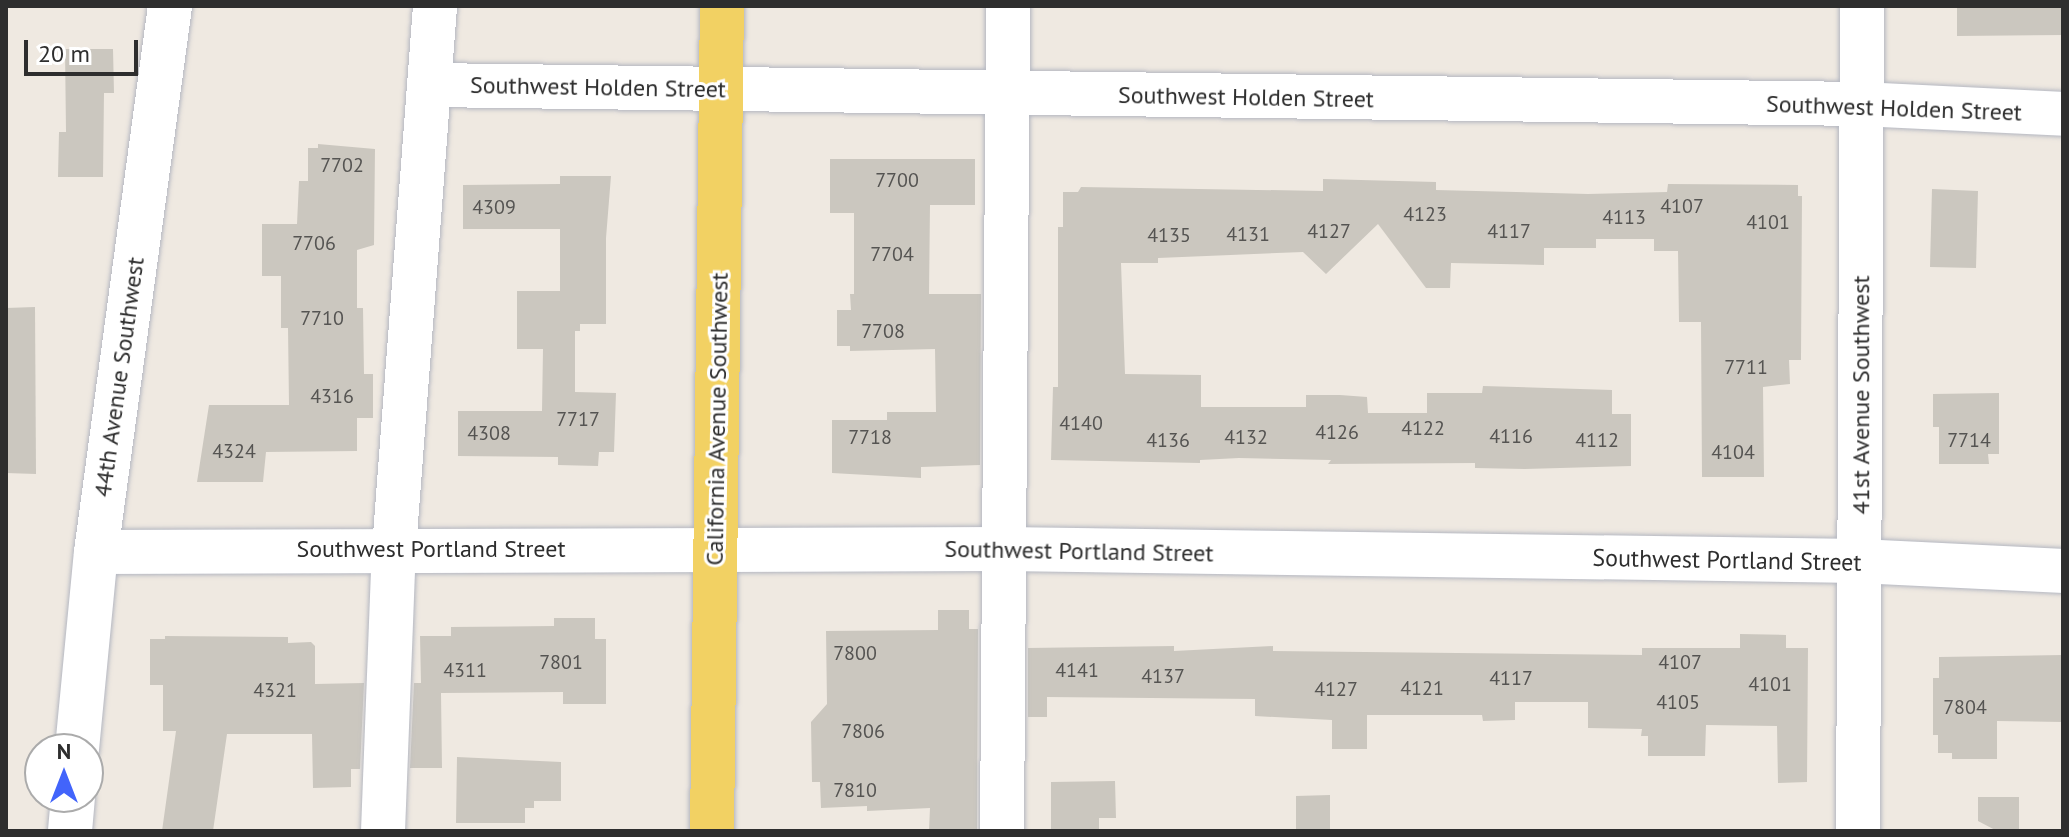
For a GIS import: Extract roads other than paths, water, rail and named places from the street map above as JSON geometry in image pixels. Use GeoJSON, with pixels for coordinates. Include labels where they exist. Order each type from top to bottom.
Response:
{"type":"FeatureCollection","features":[{"type":"Feature","properties":{"kind":"main road","name":"California Avenue Southwest"},"geometry":{"type":"LineString","coordinates":[[712,831],[722,6]]}},
{"type":"Feature","properties":{"kind":"street","name":"44th Avenue Southwest"},"geometry":{"type":"LineString","coordinates":[[79,733],[96,552],[170,6]]}},
{"type":"Feature","properties":{"kind":"street"},"geometry":{"type":"LineString","coordinates":[[383,831],[394,549],[435,6]]}},
{"type":"Feature","properties":{"kind":"street"},"geometry":{"type":"LineString","coordinates":[[1002,831],[1008,6]]}},
{"type":"Feature","properties":{"kind":"street","name":"41st Avenue Southwest"},"geometry":{"type":"LineString","coordinates":[[1858,831],[1862,6]]}},
{"type":"Feature","properties":{"kind":"street","name":"Southwest Holden Street"},"geometry":{"type":"LineString","coordinates":[[429,85],[1862,104],[2063,114]]}},
{"type":"Feature","properties":{"kind":"street","name":"Southwest Portland Street"},"geometry":{"type":"LineString","coordinates":[[96,552],[1004,549],[1860,561],[2063,571]]}}]}
